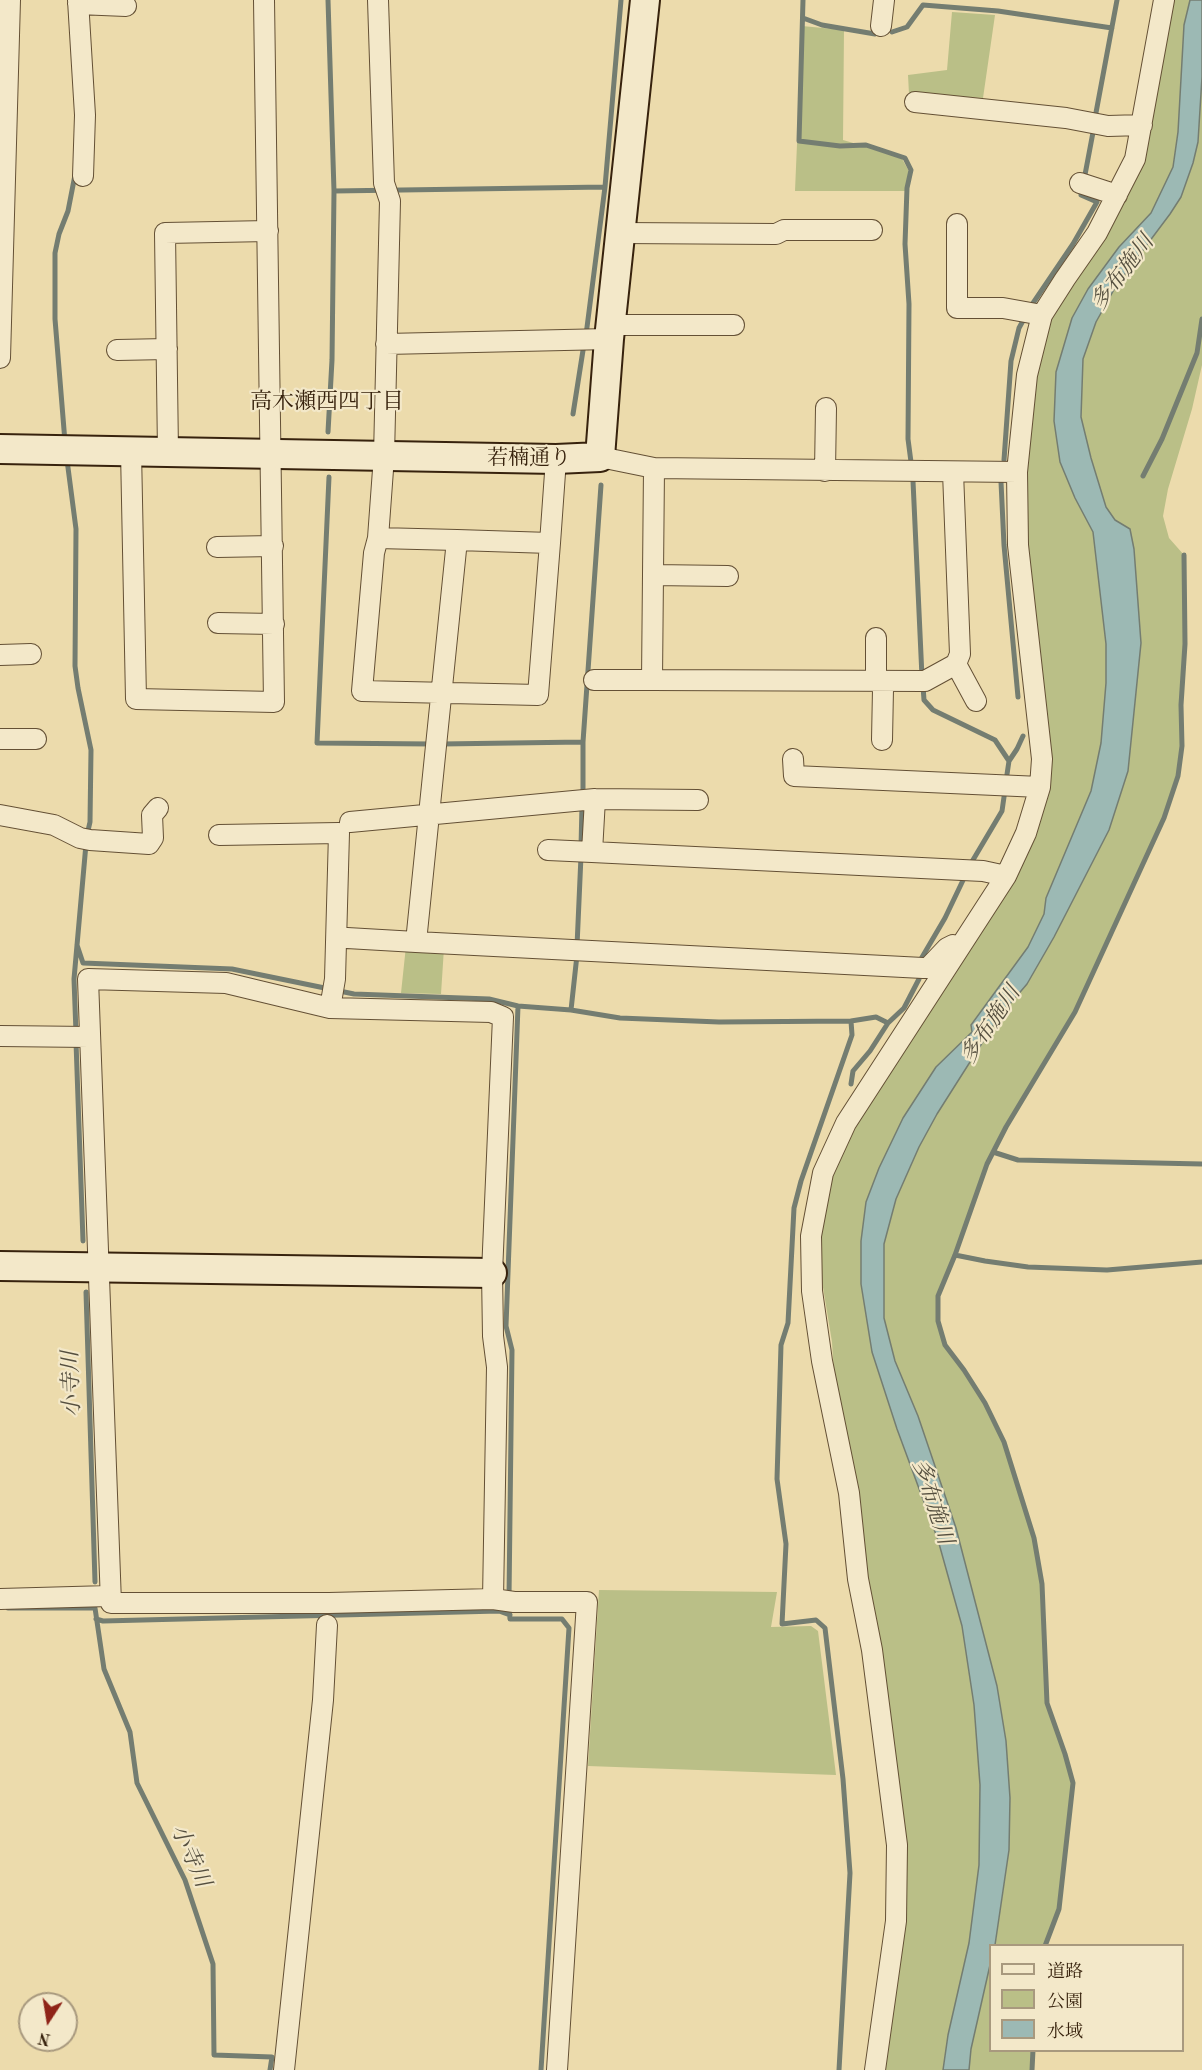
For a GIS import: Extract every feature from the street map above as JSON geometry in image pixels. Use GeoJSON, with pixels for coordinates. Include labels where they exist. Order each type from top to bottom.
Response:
{"type":"FeatureCollection","features":[{"type":"Feature","properties":{"kind":"street"},"geometry":{"type":"LineString","coordinates":[[0,358],[3,162],[10,0]]}},
{"type":"Feature","properties":{"kind":"street"},"geometry":{"type":"LineString","coordinates":[[131,451],[136,699],[274,702],[264,0]]}},
{"type":"Feature","properties":{"kind":"street"},"geometry":{"type":"LineString","coordinates":[[378,0],[387,192],[384,456],[362,691],[538,694],[555,459]]}},
{"type":"Feature","properties":{"kind":"street","name":"若楠通り"},"geometry":{"type":"LineString","coordinates":[[0,449],[555,459],[600,457],[598,336],[620,233],[645,0]]}},
{"type":"Feature","properties":{"kind":"street"},"geometry":{"type":"LineString","coordinates":[[881,26],[884,0]]}},
{"type":"Feature","properties":{"kind":"street"},"geometry":{"type":"LineString","coordinates":[[875,2070],[896,1921],[897,1845],[872,1650],[858,1580],[849,1493],[822,1362],[812,1291],[811,1236],[823,1173],[846,1123],[1005,876],[1026,833],[1040,787],[1042,759],[1018,545],[1017,472],[1032,313],[1065,279],[1097,233],[1136,159],[1164,0]]}},
{"type":"Feature","properties":{"kind":"street"},"geometry":{"type":"LineString","coordinates":[[83,176],[85,115],[78,2],[126,6]]}},
{"type":"Feature","properties":{"kind":"street"},"geometry":{"type":"LineString","coordinates":[[915,102],[1095,124],[1142,125]]}},
{"type":"Feature","properties":{"kind":"street"},"geometry":{"type":"LineString","coordinates":[[1084,185],[1117,195]]}},
{"type":"Feature","properties":{"kind":"street"},"geometry":{"type":"LineString","coordinates":[[957,224],[957,308],[1003,308],[1032,313]]}},
{"type":"Feature","properties":{"kind":"street"},"geometry":{"type":"LineString","coordinates":[[620,233],[776,234],[784,230],[872,230]]}},
{"type":"Feature","properties":{"kind":"street"},"geometry":{"type":"LineString","coordinates":[[168,452],[165,233],[268,231]]}},
{"type":"Feature","properties":{"kind":"street"},"geometry":{"type":"LineString","coordinates":[[386,344],[598,336],[734,326]]}},
{"type":"Feature","properties":{"kind":"street"},"geometry":{"type":"LineString","coordinates":[[117,350],[167,350]]}},
{"type":"Feature","properties":{"kind":"street"},"geometry":{"type":"LineString","coordinates":[[825,471],[826,408]]}},
{"type":"Feature","properties":{"kind":"street"},"geometry":{"type":"LineString","coordinates":[[600,457],[654,468],[1017,472]]}},
{"type":"Feature","properties":{"kind":"street"},"geometry":{"type":"LineString","coordinates":[[652,680],[654,468]]}},
{"type":"Feature","properties":{"kind":"street"},"geometry":{"type":"LineString","coordinates":[[594,680],[921,681],[956,664],[960,654],[953,472]]}},
{"type":"Feature","properties":{"kind":"street"},"geometry":{"type":"LineString","coordinates":[[378,538],[550,543]]}},
{"type":"Feature","properties":{"kind":"street"},"geometry":{"type":"LineString","coordinates":[[416,942],[457,540]]}},
{"type":"Feature","properties":{"kind":"street"},"geometry":{"type":"LineString","coordinates":[[217,547],[273,546]]}},
{"type":"Feature","properties":{"kind":"street"},"geometry":{"type":"LineString","coordinates":[[653,575],[728,576]]}},
{"type":"Feature","properties":{"kind":"street"},"geometry":{"type":"LineString","coordinates":[[218,623],[274,624]]}},
{"type":"Feature","properties":{"kind":"street"},"geometry":{"type":"LineString","coordinates":[[876,638],[876,674],[883,689],[882,740]]}},
{"type":"Feature","properties":{"kind":"street"},"geometry":{"type":"LineString","coordinates":[[0,655],[31,654]]}},
{"type":"Feature","properties":{"kind":"street"},"geometry":{"type":"LineString","coordinates":[[956,664],[976,701]]}},
{"type":"Feature","properties":{"kind":"street"},"geometry":{"type":"LineString","coordinates":[[0,739],[36,739]]}},
{"type":"Feature","properties":{"kind":"street"},"geometry":{"type":"LineString","coordinates":[[793,759],[794,776],[1040,787]]}},
{"type":"Feature","properties":{"kind":"street"},"geometry":{"type":"LineString","coordinates":[[585,852],[587,799]]}},
{"type":"Feature","properties":{"kind":"street"},"geometry":{"type":"LineString","coordinates":[[350,822],[587,799],[698,800]]}},
{"type":"Feature","properties":{"kind":"street"},"geometry":{"type":"LineString","coordinates":[[0,815],[54,825],[85,839],[149,844],[153,838],[152,815],[158,807]]}},
{"type":"Feature","properties":{"kind":"street"},"geometry":{"type":"LineString","coordinates":[[219,835],[339,833],[335,979],[331,1003]]}},
{"type":"Feature","properties":{"kind":"street"},"geometry":{"type":"LineString","coordinates":[[548,850],[968,870],[1005,876]]}},
{"type":"Feature","properties":{"kind":"street"},"geometry":{"type":"LineString","coordinates":[[347,938],[928,968],[947,948],[966,938]]}},
{"type":"Feature","properties":{"kind":"street"},"geometry":{"type":"LineString","coordinates":[[504,1601],[492,1273],[503,1017],[491,1012],[331,1003],[226,983],[88,979],[81,1037],[98,1267],[111,1603],[587,1602],[557,2070]]}},
{"type":"Feature","properties":{"kind":"street"},"geometry":{"type":"LineString","coordinates":[[0,1036],[81,1037]]}},
{"type":"Feature","properties":{"kind":"street"},"geometry":{"type":"LineString","coordinates":[[0,1266],[492,1273]]}},
{"type":"Feature","properties":{"kind":"street"},"geometry":{"type":"LineString","coordinates":[[0,1599],[109,1596]]}},
{"type":"Feature","properties":{"kind":"street"},"geometry":{"type":"LineString","coordinates":[[284,2070],[323,1700],[327,1625]]}},
{"type":"Feature","properties":{"kind":"green space"},"geometry":{"type":"Polygon","coordinates":[[[1170,0],[1190,0],[1184,25],[1178,132],[1173,167],[1151,213],[1119,247],[1088,289],[1072,318],[1056,372],[1060,461],[1075,498],[1093,532],[1106,644],[1106,683],[1101,743],[1091,791],[1046,898],[1044,914],[1028,947],[971,1024],[972,1032],[936,1067],[903,1118],[879,1168],[866,1202],[861,1241],[861,1284],[872,1352],[897,1429],[938,1540],[962,1626],[974,1705],[980,1785],[979,1865],[969,1943],[948,2035],[943,2070],[877,2070],[898,1923],[880,1652],[835,1389],[832,1342],[819,1263],[819,1239],[833,1170],[843,1141],[1037,819],[1026,543],[1026,428],[1048,317],[1103,235],[1170,0]]]}},
{"type":"Feature","properties":{"kind":"green space"},"geometry":{"type":"Polygon","coordinates":[[[952,12],[995,15],[983,98],[909,94],[908,75],[947,70],[952,12]]]}},
{"type":"Feature","properties":{"kind":"green space"},"geometry":{"type":"Polygon","coordinates":[[[802,26],[844,30],[843,140],[901,157],[910,173],[907,191],[795,191],[802,26]]]}},
{"type":"Feature","properties":{"kind":"green space"},"geometry":{"type":"Polygon","coordinates":[[[1202,77],[1202,365],[1192,409],[1168,489],[1163,516],[1169,538],[1184,555],[1185,644],[1181,705],[1182,746],[1178,776],[1164,818],[1075,1012],[1006,1127],[987,1164],[938,1296],[938,1321],[945,1345],[985,1403],[1004,1442],[1034,1538],[1042,1584],[1047,1702],[1073,1783],[1059,1909],[1045,1944],[995,1944],[1009,1850],[1010,1798],[1006,1741],[997,1686],[956,1528],[918,1416],[895,1361],[884,1318],[884,1244],[896,1199],[919,1147],[937,1114],[998,1018],[1027,984],[1054,937],[1109,830],[1128,771],[1141,643],[1134,549],[1130,530],[1115,520],[1106,507],[1091,458],[1081,417],[1083,359],[1096,322],[1116,286],[1181,197],[1198,142],[1202,77]]]}},
{"type":"Feature","properties":{"kind":"green space"},"geometry":{"type":"Polygon","coordinates":[[[406,946],[444,948],[441,994],[401,993],[406,946]]]}},
{"type":"Feature","properties":{"kind":"green space"},"geometry":{"type":"Polygon","coordinates":[[[599,1590],[777,1592],[771,1627],[811,1626],[818,1631],[836,1775],[588,1766],[599,1590]]]}},
{"type":"Feature","properties":{"kind":"green space"},"geometry":{"type":"Polygon","coordinates":[[[989,1969],[989,2052],[1033,2052],[1032,2070],[969,2070],[971,2049],[989,1969]]]}},
{"type":"Feature","properties":{"kind":"water","name":"多布施川"},"geometry":{"type":"Polygon","coordinates":[[[1190,0],[1202,0],[1202,77],[1198,142],[1193,163],[1181,197],[1116,286],[1096,322],[1083,359],[1081,417],[1091,458],[1106,507],[1115,520],[1130,529],[1134,549],[1141,643],[1128,771],[1109,830],[1054,937],[1027,984],[998,1018],[937,1114],[919,1147],[896,1199],[884,1244],[884,1318],[895,1361],[918,1416],[956,1528],[997,1686],[1006,1741],[1010,1798],[1009,1850],[995,1944],[989,1944],[989,1969],[971,2049],[969,2070],[943,2070],[948,2035],[969,1943],[979,1865],[980,1785],[974,1705],[962,1626],[938,1540],[897,1429],[872,1352],[861,1284],[861,1241],[866,1202],[879,1168],[903,1118],[936,1067],[972,1032],[971,1025],[1028,947],[1044,914],[1046,898],[1091,791],[1101,743],[1106,683],[1106,644],[1093,532],[1060,462],[1054,421],[1056,372],[1072,318],[1088,289],[1119,247],[1151,213],[1173,167],[1178,132],[1184,25],[1190,0]]]}},
{"type":"Feature","properties":{"kind":"waterway"},"geometry":{"type":"LineString","coordinates":[[328,0],[334,191],[332,360],[328,432]]}},
{"type":"Feature","properties":{"kind":"waterway"},"geometry":{"type":"LineString","coordinates":[[586,335],[605,187],[621,0]]}},
{"type":"Feature","properties":{"kind":"waterway"},"geometry":{"type":"LineString","coordinates":[[803,0],[799,141],[840,146],[866,145],[905,158],[911,170],[907,188],[905,244],[909,304],[908,439],[911,462]]}},
{"type":"Feature","properties":{"kind":"waterway"},"geometry":{"type":"LineString","coordinates":[[1095,118],[1117,0]]}},
{"type":"Feature","properties":{"kind":"waterway"},"geometry":{"type":"LineString","coordinates":[[892,32],[907,27],[923,5],[998,11],[1112,28]]}},
{"type":"Feature","properties":{"kind":"waterway"},"geometry":{"type":"LineString","coordinates":[[803,18],[822,25],[875,34]]}},
{"type":"Feature","properties":{"kind":"waterway"},"geometry":{"type":"LineString","coordinates":[[1084,180],[1094,127]]}},
{"type":"Feature","properties":{"kind":"waterway"},"geometry":{"type":"LineString","coordinates":[[65,442],[55,319],[55,253],[68,211],[75,175]]}},
{"type":"Feature","properties":{"kind":"waterway"},"geometry":{"type":"LineString","coordinates":[[334,191],[605,187]]}},
{"type":"Feature","properties":{"kind":"waterway"},"geometry":{"type":"LineString","coordinates":[[1029,309],[1073,244],[1097,202],[1081,195],[1082,189]]}},
{"type":"Feature","properties":{"kind":"waterway"},"geometry":{"type":"LineString","coordinates":[[1004,460],[1011,361],[1019,328],[1025,317]]}},
{"type":"Feature","properties":{"kind":"waterway"},"geometry":{"type":"LineString","coordinates":[[1143,476],[1162,439],[1197,353],[1202,319]]}},
{"type":"Feature","properties":{"kind":"waterway"},"geometry":{"type":"LineString","coordinates":[[573,414],[584,344]]}},
{"type":"Feature","properties":{"kind":"waterway"},"geometry":{"type":"LineString","coordinates":[[67,460],[76,529],[75,666],[91,750],[90,822],[87,835]]}},
{"type":"Feature","properties":{"kind":"waterway"},"geometry":{"type":"LineString","coordinates":[[329,477],[317,743],[432,744]]}},
{"type":"Feature","properties":{"kind":"waterway"},"geometry":{"type":"LineString","coordinates":[[913,481],[922,677]]}},
{"type":"Feature","properties":{"kind":"waterway"},"geometry":{"type":"LineString","coordinates":[[1001,482],[1004,545],[1018,697]]}},
{"type":"Feature","properties":{"kind":"waterway"},"geometry":{"type":"LineString","coordinates":[[583,796],[583,742],[601,485]]}},
{"type":"Feature","properties":{"kind":"waterway"},"geometry":{"type":"LineString","coordinates":[[1046,1944],[1059,1909],[1073,1783],[1047,1703],[1042,1584],[1034,1538],[1004,1442],[985,1403],[945,1345],[938,1321],[938,1296],[987,1164],[1006,1127],[1075,1012],[1164,818],[1178,776],[1182,746],[1181,705],[1185,644],[1184,555]]}},
{"type":"Feature","properties":{"kind":"waterway"},"geometry":{"type":"LineString","coordinates":[[923,686],[924,700],[933,710],[995,740],[1009,761]]}},
{"type":"Feature","properties":{"kind":"waterway"},"geometry":{"type":"LineString","coordinates":[[1006,781],[1009,761],[1023,736]]}},
{"type":"Feature","properties":{"kind":"waterway"},"geometry":{"type":"LineString","coordinates":[[441,744],[583,742]]}},
{"type":"Feature","properties":{"kind":"waterway"},"geometry":{"type":"LineString","coordinates":[[970,865],[1002,811],[1005,790]]}},
{"type":"Feature","properties":{"kind":"waterway"},"geometry":{"type":"LineString","coordinates":[[581,847],[582,805]]}},
{"type":"Feature","properties":{"kind":"waterway"},"geometry":{"type":"LineString","coordinates":[[76,1033],[74,979],[86,844]]}},
{"type":"Feature","properties":{"kind":"waterway"},"geometry":{"type":"LineString","coordinates":[[577,946],[581,856]]}},
{"type":"Feature","properties":{"kind":"waterway"},"geometry":{"type":"LineString","coordinates":[[851,1084],[853,1071],[870,1051],[888,1023],[904,1008],[919,979],[921,959],[945,918],[966,874]]}},
{"type":"Feature","properties":{"kind":"waterway"},"geometry":{"type":"LineString","coordinates":[[77,945],[83,963],[232,969],[354,994],[489,999],[518,1006],[571,1010],[620,1018],[719,1022],[851,1021],[852,1035],[801,1181],[794,1208],[788,1323],[781,1345],[777,1479],[786,1544],[782,1624],[816,1620],[825,1628],[843,1779],[850,1873],[839,2070]]}},
{"type":"Feature","properties":{"kind":"waterway"},"geometry":{"type":"LineString","coordinates":[[571,1010],[577,955]]}},
{"type":"Feature","properties":{"kind":"waterway"},"geometry":{"type":"LineString","coordinates":[[509,1597],[512,1350],[506,1326],[518,1006]]}},
{"type":"Feature","properties":{"kind":"waterway"},"geometry":{"type":"LineString","coordinates":[[851,1021],[876,1017],[888,1023]]}},
{"type":"Feature","properties":{"kind":"waterway"},"geometry":{"type":"LineString","coordinates":[[76,1042],[83,1241]]}},
{"type":"Feature","properties":{"kind":"waterway"},"geometry":{"type":"LineString","coordinates":[[993,1152],[1018,1160],[1202,1164]]}},
{"type":"Feature","properties":{"kind":"waterway"},"geometry":{"type":"LineString","coordinates":[[955,1255],[1028,1267],[1107,1270],[1202,1262]]}},
{"type":"Feature","properties":{"kind":"waterway","name":"小寺川"},"geometry":{"type":"LineString","coordinates":[[86,1292],[95,1582]]}},
{"type":"Feature","properties":{"kind":"waterway"},"geometry":{"type":"LineString","coordinates":[[509,1607],[510,1619],[562,1619],[569,1628],[541,2070]]}},
{"type":"Feature","properties":{"kind":"waterway","name":"小寺川"},"geometry":{"type":"LineString","coordinates":[[8,1608],[95,1608],[104,1669],[130,1732],[137,1783],[185,1880],[213,1964],[214,2055],[272,2057],[270,2070]]}},
{"type":"Feature","properties":{"kind":"waterway"},"geometry":{"type":"LineString","coordinates":[[96,1619],[103,1621],[499,1611],[510,1615]]}},
{"type":"Feature","properties":{"kind":"waterway"},"geometry":{"type":"LineString","coordinates":[[1032,2070],[1033,2052]]}},
{"type":"Feature","properties":{"kind":"district","name":"高木瀬西四丁目"},"geometry":{"type":"Point","coordinates":[327,402]}}]}
